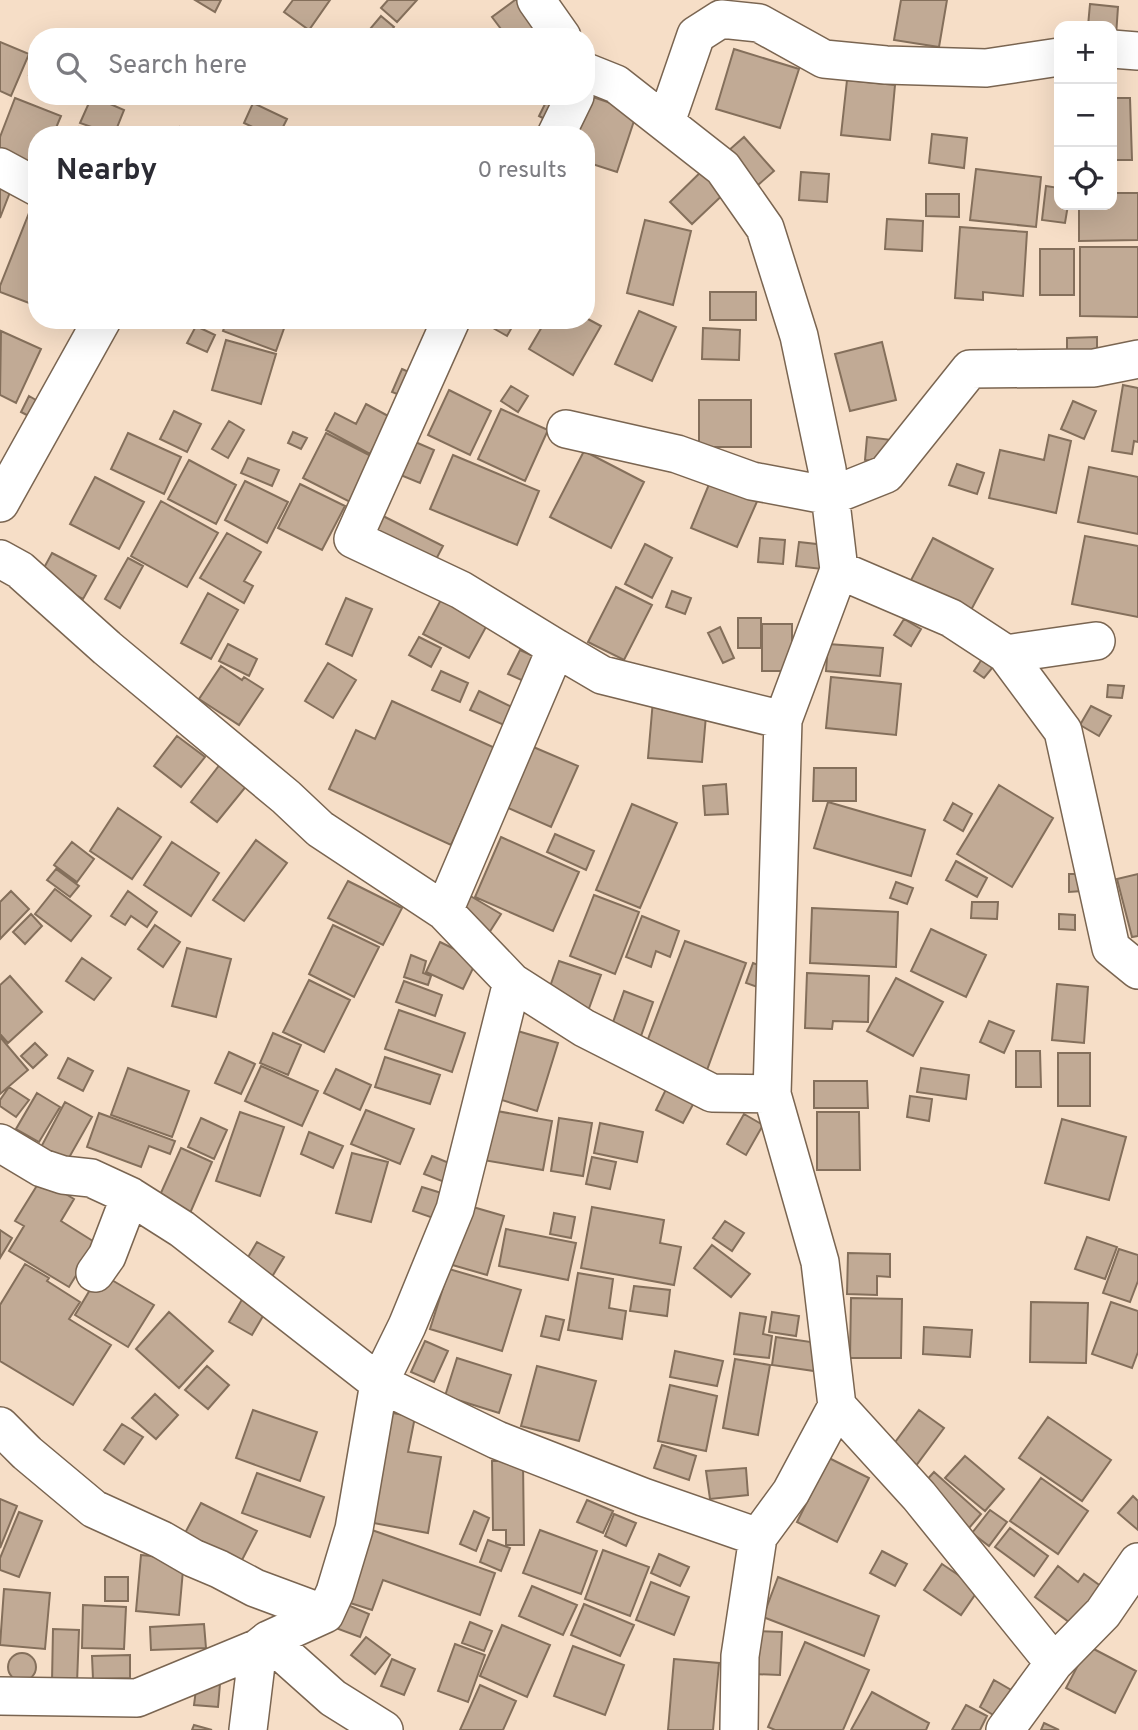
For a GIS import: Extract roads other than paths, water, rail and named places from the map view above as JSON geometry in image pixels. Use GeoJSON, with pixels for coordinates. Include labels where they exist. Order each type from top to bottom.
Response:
{"type":"FeatureCollection","features":[{"type":"Feature","properties":{"kind":"street"},"geometry":{"type":"LineString","coordinates":[[536,0],[556,28]]}},
{"type":"Feature","properties":{"kind":"street"},"geometry":{"type":"LineString","coordinates":[[666,122],[696,35],[721,19],[758,11],[824,59],[886,65],[986,68],[1054,58]]}},
{"type":"Feature","properties":{"kind":"street"},"geometry":{"type":"LineString","coordinates":[[1117,49],[1138,51]]}},
{"type":"Feature","properties":{"kind":"street"},"geometry":{"type":"LineString","coordinates":[[595,75],[617,84],[723,168],[765,228],[799,335],[831,496],[839,570],[783,720],[772,1094],[820,1262],[837,1406],[792,1492],[758,1537],[740,1656],[739,1730]]}},
{"type":"Feature","properties":{"kind":"street"},"geometry":{"type":"LineString","coordinates":[[560,126],[571,105]]}},
{"type":"Feature","properties":{"kind":"street"},"geometry":{"type":"LineString","coordinates":[[0,167],[28,182]]}},
{"type":"Feature","properties":{"kind":"street"},"geometry":{"type":"LineString","coordinates":[[0,503],[97,329]]}},
{"type":"Feature","properties":{"kind":"street"},"geometry":{"type":"LineString","coordinates":[[447,329],[353,539],[461,590],[602,675],[783,720]]}},
{"type":"Feature","properties":{"kind":"street"},"geometry":{"type":"LineString","coordinates":[[566,429],[677,454],[752,481],[831,496],[886,474],[970,369],[1094,368],[1138,359]]}},
{"type":"Feature","properties":{"kind":"street"},"geometry":{"type":"LineString","coordinates":[[0,559],[20,570],[107,648],[286,797],[320,829],[443,911],[512,982],[584,1028],[712,1093],[772,1094]]}},
{"type":"Feature","properties":{"kind":"street"},"geometry":{"type":"LineString","coordinates":[[839,570],[951,618],[1006,654],[1063,731],[1111,947],[1138,970]]}},
{"type":"Feature","properties":{"kind":"street"},"geometry":{"type":"LineString","coordinates":[[1006,654],[1096,641]]}},
{"type":"Feature","properties":{"kind":"street"},"geometry":{"type":"LineString","coordinates":[[443,911],[556,648]]}},
{"type":"Feature","properties":{"kind":"street"},"geometry":{"type":"LineString","coordinates":[[0,1696],[137,1698],[325,1614],[335,1592],[354,1529],[379,1382],[407,1326],[455,1209],[512,982]]}},
{"type":"Feature","properties":{"kind":"street"},"geometry":{"type":"LineString","coordinates":[[0,1143],[43,1168],[63,1175],[91,1178],[130,1196],[182,1229],[379,1382],[497,1440],[643,1497],[758,1537]]}},
{"type":"Feature","properties":{"kind":"street"},"geometry":{"type":"LineString","coordinates":[[95,1273],[107,1256],[130,1196]]}},
{"type":"Feature","properties":{"kind":"street"},"geometry":{"type":"LineString","coordinates":[[837,1406],[919,1496],[1054,1663]]}},
{"type":"Feature","properties":{"kind":"street"},"geometry":{"type":"LineString","coordinates":[[0,1426],[27,1453],[94,1509],[256,1588],[325,1614]]}},
{"type":"Feature","properties":{"kind":"street"},"geometry":{"type":"LineString","coordinates":[[1005,1730],[1054,1663],[1103,1613],[1138,1562]]}},
{"type":"Feature","properties":{"kind":"street"},"geometry":{"type":"LineString","coordinates":[[248,1730],[263,1644]]}},
{"type":"Feature","properties":{"kind":"street"},"geometry":{"type":"LineString","coordinates":[[263,1644],[333,1698],[384,1730]]}}]}
